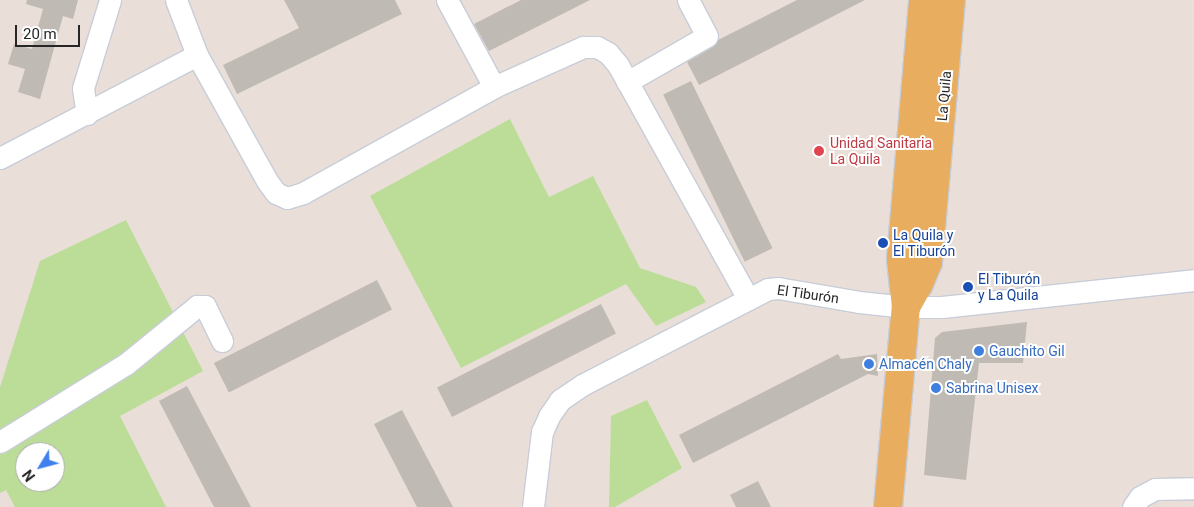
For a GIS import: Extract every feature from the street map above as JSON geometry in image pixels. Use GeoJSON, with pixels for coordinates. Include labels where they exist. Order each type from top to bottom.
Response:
{"type":"FeatureCollection","features":[{"type":"Feature","properties":{"kind":"main road","name":"La Quila"},"geometry":{"type":"LineString","coordinates":[[888,507],[906,306],[901,259],[923,0]]}},
{"type":"Feature","properties":{"kind":"main road","name":"La Quila"},"geometry":{"type":"LineString","coordinates":[[906,306],[919,284],[928,262],[951,0]]}},
{"type":"Feature","properties":{"kind":"street"},"geometry":{"type":"LineString","coordinates":[[87,114],[83,88],[110,0]]}},
{"type":"Feature","properties":{"kind":"street"},"geometry":{"type":"LineString","coordinates":[[176,0],[198,55],[267,181],[276,193],[288,198],[304,193],[494,87],[583,47],[596,47],[608,53],[628,82],[748,299]]}},
{"type":"Feature","properties":{"kind":"street"},"geometry":{"type":"LineString","coordinates":[[447,0],[494,87]]}},
{"type":"Feature","properties":{"kind":"street"},"geometry":{"type":"LineString","coordinates":[[628,82],[707,36],[688,0]]}},
{"type":"Feature","properties":{"kind":"street"},"geometry":{"type":"LineString","coordinates":[[0,158],[198,55]]}},
{"type":"Feature","properties":{"kind":"street","name":"El Tiburón"},"geometry":{"type":"LineString","coordinates":[[532,507],[542,432],[548,416],[560,400],[582,385],[768,290],[778,288],[860,302],[906,306],[959,305],[1194,280]]}},
{"type":"Feature","properties":{"kind":"street"},"geometry":{"type":"LineString","coordinates":[[0,442],[126,364],[197,306],[205,306],[222,341]]}},
{"type":"Feature","properties":{"kind":"street"},"geometry":{"type":"LineString","coordinates":[[1136,502],[1155,490],[1194,488]]}},
{"type":"Feature","properties":{"kind":"green space"},"geometry":{"type":"Polygon","coordinates":[[[510,119],[549,197],[593,176],[640,268],[696,287],[706,302],[656,326],[626,284],[461,368],[370,196],[510,119]]]}},
{"type":"Feature","properties":{"kind":"green space"},"geometry":{"type":"Polygon","coordinates":[[[126,220],[203,371],[120,416],[166,507],[15,507],[6,490],[0,493],[0,387],[40,261],[126,220]]]}},
{"type":"Feature","properties":{"kind":"green space"},"geometry":{"type":"Polygon","coordinates":[[[647,400],[682,468],[615,507],[609,507],[611,416],[647,400]]]}},
{"type":"Feature","properties":{"kind":"building"},"geometry":{"type":"Polygon","coordinates":[[[27,0],[78,0],[73,19],[63,16],[40,99],[18,92],[25,69],[8,64],[14,44],[32,49],[43,9],[26,4],[27,0]]]}},
{"type":"Feature","properties":{"kind":"building"},"geometry":{"type":"Polygon","coordinates":[[[284,0],[395,0],[402,14],[237,94],[223,65],[299,28],[284,0]]]}},
{"type":"Feature","properties":{"kind":"building"},"geometry":{"type":"Polygon","coordinates":[[[521,0],[590,0],[489,51],[474,24],[521,0]]]}},
{"type":"Feature","properties":{"kind":"building"},"geometry":{"type":"Polygon","coordinates":[[[797,0],[865,0],[699,85],[687,62],[713,47],[718,40],[797,0]]]}},
{"type":"Feature","properties":{"kind":"building"},"geometry":{"type":"Polygon","coordinates":[[[691,81],[773,248],[745,262],[663,95],[691,81]]]}},
{"type":"Feature","properties":{"kind":"building"},"geometry":{"type":"Polygon","coordinates":[[[377,280],[392,309],[229,392],[214,363],[377,280]]]}},
{"type":"Feature","properties":{"kind":"building"},"geometry":{"type":"Polygon","coordinates":[[[601,304],[616,333],[452,417],[437,388],[601,304]]]}},
{"type":"Feature","properties":{"kind":"building"},"geometry":{"type":"Polygon","coordinates":[[[1027,322],[1023,363],[979,363],[966,480],[924,475],[935,338],[942,332],[1027,322]]]}},
{"type":"Feature","properties":{"kind":"building"},"geometry":{"type":"Polygon","coordinates":[[[838,354],[841,359],[877,354],[878,376],[868,374],[693,463],[679,435],[838,354]]]}},
{"type":"Feature","properties":{"kind":"building"},"geometry":{"type":"Polygon","coordinates":[[[187,386],[251,507],[214,507],[159,401],[187,386]]]}},
{"type":"Feature","properties":{"kind":"building"},"geometry":{"type":"Polygon","coordinates":[[[402,410],[453,507],[417,507],[374,424],[402,410]]]}},
{"type":"Feature","properties":{"kind":"building"},"geometry":{"type":"Polygon","coordinates":[[[758,481],[771,507],[736,507],[730,495],[758,481]]]}},
{"type":"Feature","properties":{"kind":"place","name":"Unidad Sanitaria La Quila"},"geometry":{"type":"Point","coordinates":[819,151]}},
{"type":"Feature","properties":{"kind":"place","name":"La Quila y El Tiburón"},"geometry":{"type":"Point","coordinates":[883,243]}},
{"type":"Feature","properties":{"kind":"place","name":"El Tiburón y La Quila"},"geometry":{"type":"Point","coordinates":[968,287]}},
{"type":"Feature","properties":{"kind":"place","name":"Gauchito Gil"},"geometry":{"type":"Point","coordinates":[979,351]}},
{"type":"Feature","properties":{"kind":"place","name":"Almacén Chaly"},"geometry":{"type":"Point","coordinates":[869,364]}},
{"type":"Feature","properties":{"kind":"place","name":"Sabrina Unisex"},"geometry":{"type":"Point","coordinates":[936,388]}}]}
